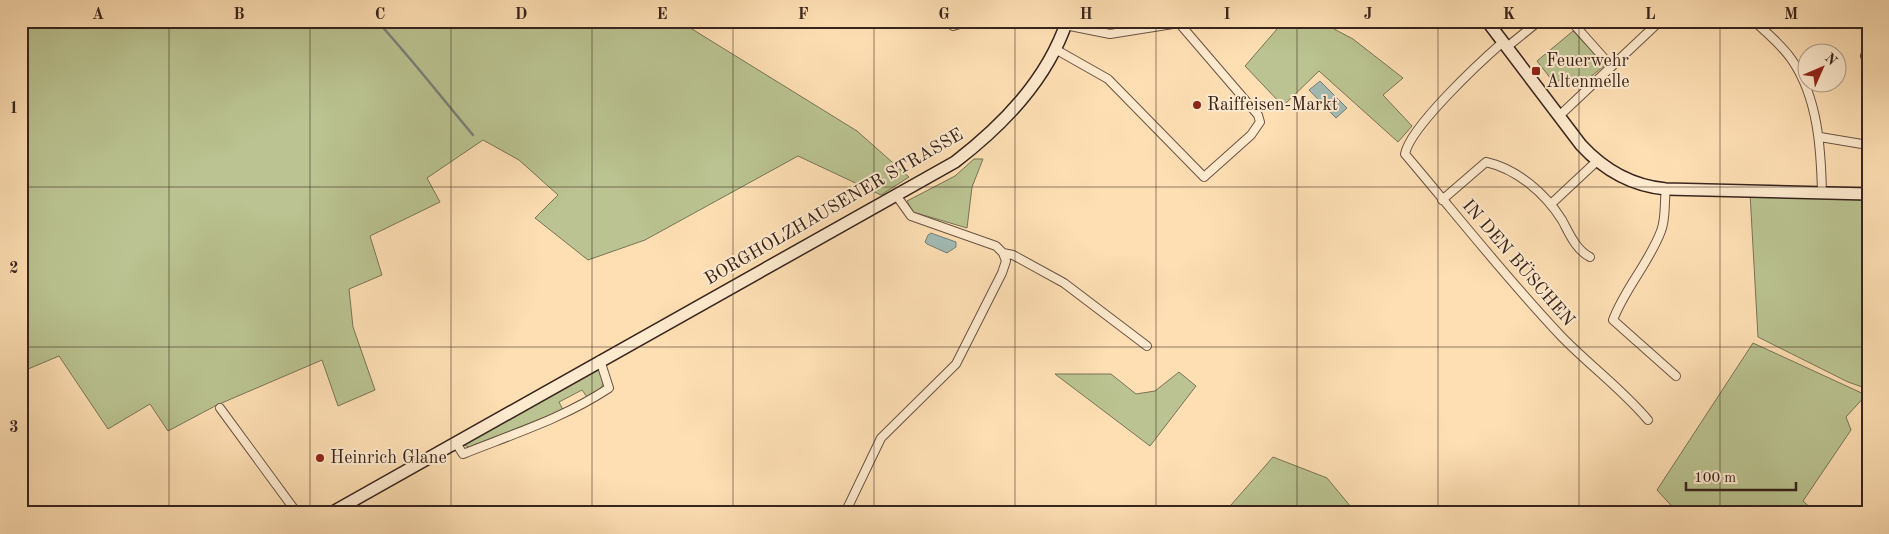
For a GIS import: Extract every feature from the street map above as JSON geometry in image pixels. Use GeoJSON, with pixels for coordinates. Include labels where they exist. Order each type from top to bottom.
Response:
{"type":"FeatureCollection","features":[{"type":"Feature","properties":{"kind":"main road"},"geometry":{"type":"LineString","coordinates":[[1487,21],[1559,116],[1597,161],[1624,179],[1650,188],[1666,189],[1868,194]]}},
{"type":"Feature","properties":{"kind":"main road","name":"BORGHOLZHAUSENER STRASSE"},"geometry":{"type":"LineString","coordinates":[[331,513],[955,162],[992,133],[1020,104],[1055,49],[1066,23]]}},
{"type":"Feature","properties":{"kind":"street"},"geometry":{"type":"LineString","coordinates":[[946,21],[953,26],[971,21]]}},
{"type":"Feature","properties":{"kind":"street"},"geometry":{"type":"LineString","coordinates":[[1045,21],[1066,23],[1110,34],[1179,23],[1258,115],[1260,122],[1251,134],[1204,177],[1108,79],[1055,49]]}},
{"type":"Feature","properties":{"kind":"street"},"geometry":{"type":"LineString","coordinates":[[1442,200],[1405,154],[1407,144],[1462,82],[1505,45],[1539,21]]}},
{"type":"Feature","properties":{"kind":"street"},"geometry":{"type":"LineString","coordinates":[[1571,21],[1611,66]]}},
{"type":"Feature","properties":{"kind":"street"},"geometry":{"type":"LineString","coordinates":[[1559,116],[1660,21]]}},
{"type":"Feature","properties":{"kind":"street"},"geometry":{"type":"LineString","coordinates":[[1754,21],[1784,50],[1798,70],[1815,116],[1820,137],[1822,193]]}},
{"type":"Feature","properties":{"kind":"street"},"geometry":{"type":"LineString","coordinates":[[1868,48],[1865,56],[1868,63]]}},
{"type":"Feature","properties":{"kind":"street"},"geometry":{"type":"LineString","coordinates":[[1820,137],[1868,145]]}},
{"type":"Feature","properties":{"kind":"street"},"geometry":{"type":"LineString","coordinates":[[1551,204],[1597,161]]}},
{"type":"Feature","properties":{"kind":"street","name":"IN DEN BÜSCHEN"},"geometry":{"type":"LineString","coordinates":[[1590,257],[1575,243],[1551,204],[1518,176],[1499,165],[1486,162],[1442,200],[1561,336],[1637,406],[1648,420]]}},
{"type":"Feature","properties":{"kind":"street"},"geometry":{"type":"LineString","coordinates":[[1666,189],[1662,230],[1637,277],[1621,300],[1613,320],[1676,376]]}},
{"type":"Feature","properties":{"kind":"street"},"geometry":{"type":"LineString","coordinates":[[896,194],[911,216],[989,242],[1004,253],[1012,255],[1064,283],[1147,346]]}},
{"type":"Feature","properties":{"kind":"street"},"geometry":{"type":"LineString","coordinates":[[845,513],[881,438],[956,364],[965,350],[1002,273],[1006,261],[1004,253]]}},
{"type":"Feature","properties":{"kind":"street"},"geometry":{"type":"LineString","coordinates":[[456,442],[463,454],[560,416],[596,397],[609,388],[600,360]]}},
{"type":"Feature","properties":{"kind":"street"},"geometry":{"type":"LineString","coordinates":[[220,408],[297,513]]}},
{"type":"Feature","properties":{"kind":"green space"},"geometry":{"type":"Polygon","coordinates":[[[21,21],[679,21],[857,131],[909,177],[881,195],[798,156],[645,240],[588,260],[535,218],[558,195],[519,160],[483,140],[427,178],[440,202],[370,236],[382,275],[349,289],[353,327],[375,390],[338,406],[322,360],[217,405],[168,431],[150,404],[108,429],[59,356],[21,372],[21,21]]]}},
{"type":"Feature","properties":{"kind":"green space"},"geometry":{"type":"Polygon","coordinates":[[[1284,21],[1319,21],[1353,39],[1403,78],[1383,95],[1412,126],[1398,142],[1319,71],[1283,106],[1245,66],[1284,21]]]}},
{"type":"Feature","properties":{"kind":"green space"},"geometry":{"type":"Polygon","coordinates":[[[1573,31],[1605,65],[1577,88],[1565,75],[1555,84],[1537,61],[1573,31]]]}},
{"type":"Feature","properties":{"kind":"green space"},"geometry":{"type":"Polygon","coordinates":[[[974,159],[983,159],[972,187],[967,228],[913,212],[907,201],[955,176],[974,159]]]}},
{"type":"Feature","properties":{"kind":"green space"},"geometry":{"type":"Polygon","coordinates":[[[1750,193],[1868,199],[1868,389],[1848,382],[1758,337],[1750,193]]]}},
{"type":"Feature","properties":{"kind":"green space"},"geometry":{"type":"Polygon","coordinates":[[[1753,343],[1866,395],[1846,417],[1851,430],[1803,501],[1816,513],[1678,513],[1657,490],[1753,343]]]}},
{"type":"Feature","properties":{"kind":"green space"},"geometry":{"type":"Polygon","coordinates":[[[600,369],[604,379],[601,389],[587,397],[582,390],[559,402],[563,410],[469,447],[464,445],[465,441],[600,369]]]}},
{"type":"Feature","properties":{"kind":"green space"},"geometry":{"type":"Polygon","coordinates":[[[1179,372],[1196,386],[1150,446],[1055,374],[1111,374],[1136,394],[1155,391],[1179,372]]]}},
{"type":"Feature","properties":{"kind":"green space"},"geometry":{"type":"Polygon","coordinates":[[[1273,457],[1327,478],[1356,513],[1224,513],[1273,457]]]}},
{"type":"Feature","properties":{"kind":"water"},"geometry":{"type":"Polygon","coordinates":[[[1320,81],[1347,108],[1336,118],[1309,90],[1320,81]]]}},
{"type":"Feature","properties":{"kind":"water"},"geometry":{"type":"Polygon","coordinates":[[[931,233],[956,242],[956,247],[947,253],[927,244],[925,242],[931,233]]]}},
{"type":"Feature","properties":{"kind":"waterway"},"geometry":{"type":"LineString","coordinates":[[377,21],[473,135]]}},
{"type":"Feature","properties":{"kind":"place","name":"Feuerwehr Altenmelle"},"geometry":{"type":"Point","coordinates":[1536,71]}},
{"type":"Feature","properties":{"kind":"place","name":"Raiffeisen-Markt"},"geometry":{"type":"Point","coordinates":[1197,105]}},
{"type":"Feature","properties":{"kind":"place","name":"Heinrich Glane"},"geometry":{"type":"Point","coordinates":[320,458]}}]}
